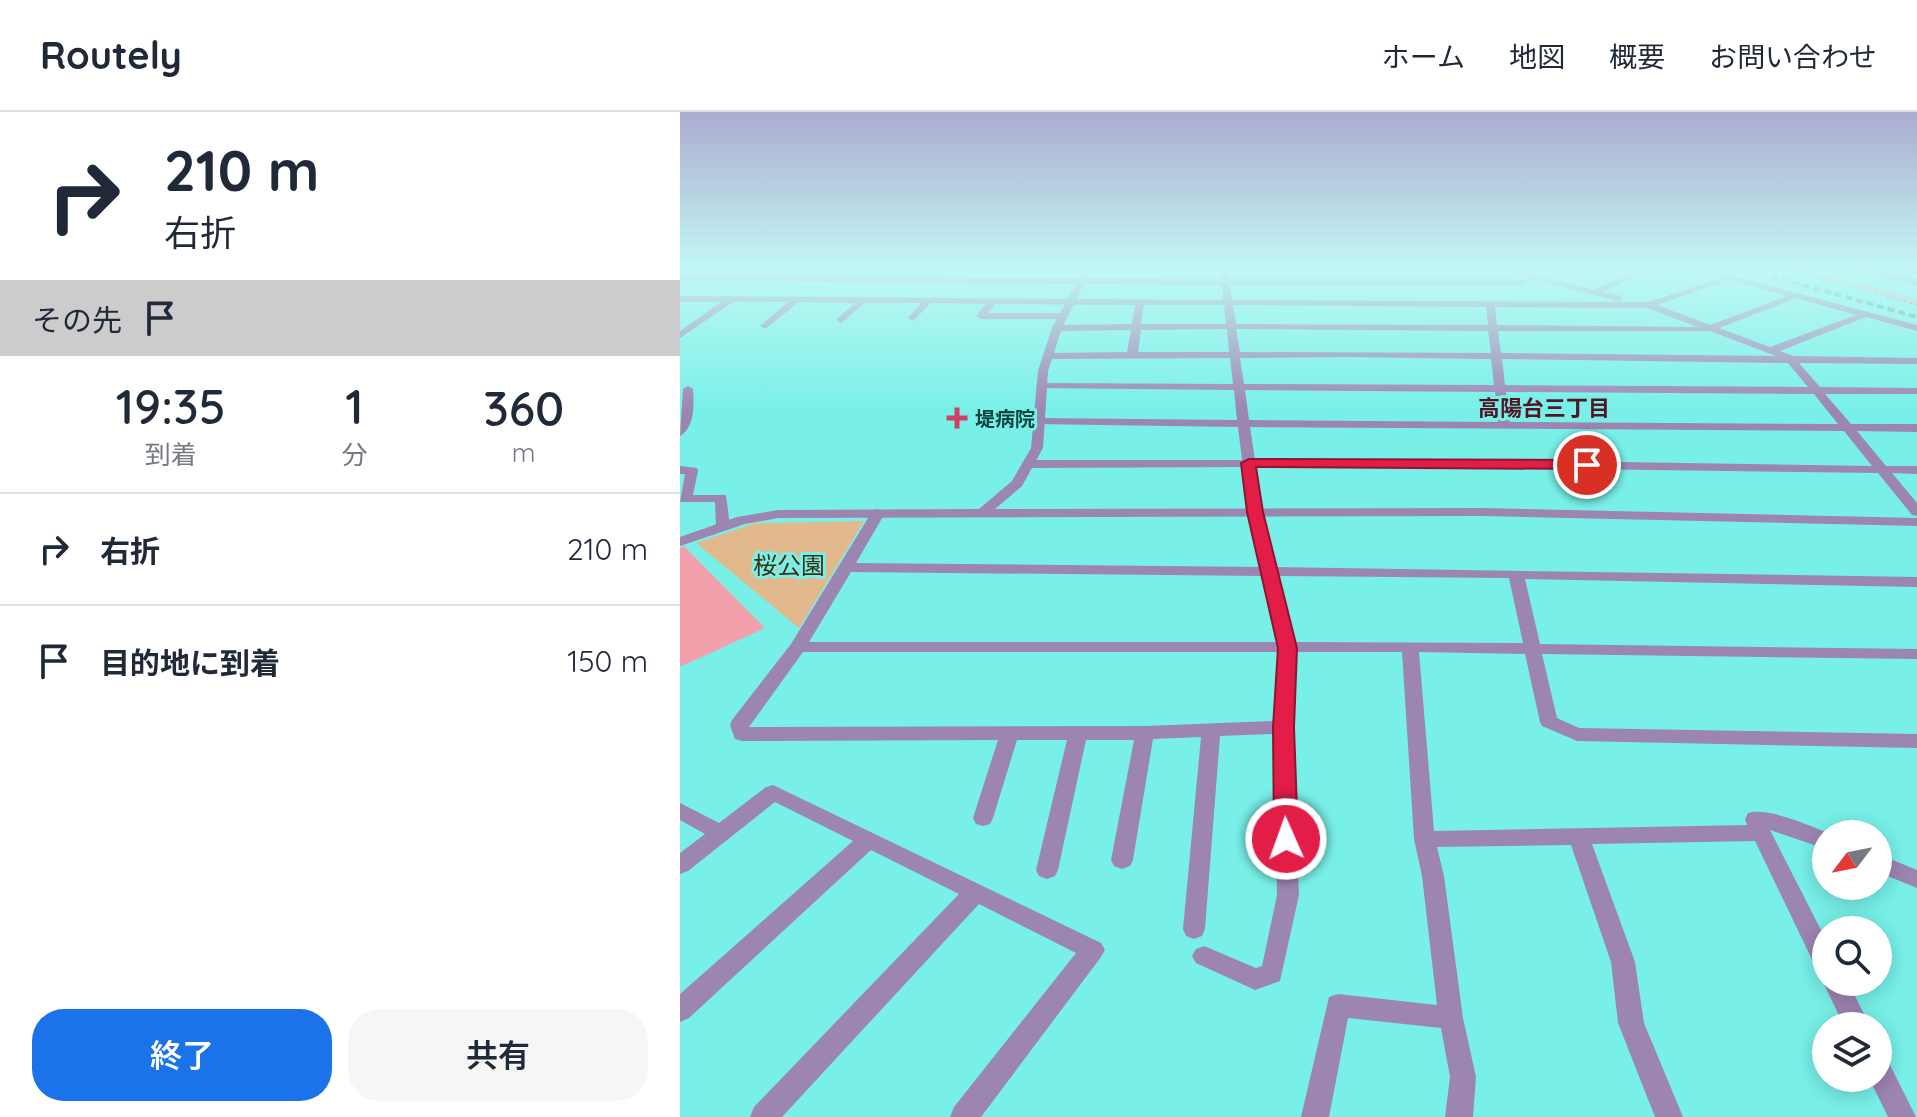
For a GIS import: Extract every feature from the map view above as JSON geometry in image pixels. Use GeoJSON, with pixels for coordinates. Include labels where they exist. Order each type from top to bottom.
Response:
{"type":"FeatureCollection","features":[{"type":"Feature","properties":{"kind":"street"},"geometry":{"type":"LineString","coordinates":[[680,335],[705,317]]}},
{"type":"Feature","properties":{"kind":"street"},"geometry":{"type":"LineString","coordinates":[[765,326],[776,317]]}},
{"type":"Feature","properties":{"kind":"street"},"geometry":{"type":"LineString","coordinates":[[841,320],[844,317]]}},
{"type":"Feature","properties":{"kind":"street"},"geometry":{"type":"LineString","coordinates":[[984,512],[1017,483],[1037,448],[1041,386],[1062,317]]}},
{"type":"Feature","properties":{"kind":"street"},"geometry":{"type":"LineString","coordinates":[[1132,356],[1138,317]]}},
{"type":"Feature","properties":{"kind":"street"},"geometry":{"type":"LineString","coordinates":[[1204,956],[1255,979],[1272,973],[1288,895],[1283,727],[1287,648],[1255,512],[1230,317]]}},
{"type":"Feature","properties":{"kind":"street"},"geometry":{"type":"LineString","coordinates":[[1491,317],[1504,423]]}},
{"type":"Feature","properties":{"kind":"street"},"geometry":{"type":"LineString","coordinates":[[1681,317],[1790,358],[1917,512]]}},
{"type":"Feature","properties":{"kind":"street"},"geometry":{"type":"LineString","coordinates":[[1057,328],[1710,328],[1739,317]]}},
{"type":"Feature","properties":{"kind":"street"},"geometry":{"type":"LineString","coordinates":[[1772,350],[1858,317]]}},
{"type":"Feature","properties":{"kind":"street"},"geometry":{"type":"LineString","coordinates":[[1877,317],[1917,328]]}},
{"type":"Feature","properties":{"kind":"street"},"geometry":{"type":"LineString","coordinates":[[680,322],[698,322]]}},
{"type":"Feature","properties":{"kind":"street"},"geometry":{"type":"LineString","coordinates":[[1048,356],[1235,354],[1917,361]]}},
{"type":"Feature","properties":{"kind":"street"},"geometry":{"type":"LineString","coordinates":[[1041,386],[1917,391]]}},
{"type":"Feature","properties":{"kind":"street"},"geometry":{"type":"LineString","coordinates":[[680,432],[688,413],[688,389]]}},
{"type":"Feature","properties":{"kind":"street"},"geometry":{"type":"LineString","coordinates":[[1038,422],[1917,428]]}},
{"type":"Feature","properties":{"kind":"street"},"geometry":{"type":"LineString","coordinates":[[1030,464],[1249,463],[1917,470]]}},
{"type":"Feature","properties":{"kind":"street"},"geometry":{"type":"LineString","coordinates":[[680,470],[692,471],[685,499],[721,498],[723,526]]}},
{"type":"Feature","properties":{"kind":"street"},"geometry":{"type":"LineString","coordinates":[[878,513],[798,647],[739,725],[742,734],[1145,733],[1283,727]]}},
{"type":"Feature","properties":{"kind":"street"},"geometry":{"type":"LineString","coordinates":[[680,542],[723,526],[778,514],[1594,513],[1917,522]]}},
{"type":"Feature","properties":{"kind":"street"},"geometry":{"type":"LineString","coordinates":[[846,567],[1270,570],[1917,582]]}},
{"type":"Feature","properties":{"kind":"street"},"geometry":{"type":"LineString","coordinates":[[1516,574],[1549,722],[1577,734],[1917,741]]}},
{"type":"Feature","properties":{"kind":"street"},"geometry":{"type":"LineString","coordinates":[[798,647],[1534,647],[1917,654]]}},
{"type":"Feature","properties":{"kind":"street"},"geometry":{"type":"LineString","coordinates":[[1410,647],[1424,839],[1433,876],[1451,1018],[1463,1077],[1459,1117]]}},
{"type":"Feature","properties":{"kind":"street"},"geometry":{"type":"LineString","coordinates":[[1194,929],[1211,732]]}},
{"type":"Feature","properties":{"kind":"street"},"geometry":{"type":"LineString","coordinates":[[1047,870],[1078,733]]}},
{"type":"Feature","properties":{"kind":"street"},"geometry":{"type":"LineString","coordinates":[[1122,860],[1145,733]]}},
{"type":"Feature","properties":{"kind":"street"},"geometry":{"type":"LineString","coordinates":[[983,818],[1009,734]]}},
{"type":"Feature","properties":{"kind":"street"},"geometry":{"type":"LineString","coordinates":[[680,865],[773,792],[1093,950],[964,1117]]}},
{"type":"Feature","properties":{"kind":"street"},"geometry":{"type":"LineString","coordinates":[[680,811],[721,833]]}},
{"type":"Feature","properties":{"kind":"street"},"geometry":{"type":"LineString","coordinates":[[1812,835],[1755,819],[1812,936]]}},
{"type":"Feature","properties":{"kind":"street"},"geometry":{"type":"LineString","coordinates":[[1424,839],[1761,833]]}},
{"type":"Feature","properties":{"kind":"street"},"geometry":{"type":"LineString","coordinates":[[1579,838],[1623,962],[1631,1023],[1669,1117]]}},
{"type":"Feature","properties":{"kind":"street"},"geometry":{"type":"LineString","coordinates":[[680,1010],[869,839]]}},
{"type":"Feature","properties":{"kind":"street"},"geometry":{"type":"LineString","coordinates":[[1892,869],[1917,879]]}},
{"type":"Feature","properties":{"kind":"street"},"geometry":{"type":"LineString","coordinates":[[764,1117],[975,893]]}},
{"type":"Feature","properties":{"kind":"street"},"geometry":{"type":"LineString","coordinates":[[1315,1117],[1338,1005],[1451,1018]]}},
{"type":"Feature","properties":{"kind":"street"},"geometry":{"type":"LineString","coordinates":[[1890,1092],[1902,1117]]}},
{"type":"Feature","properties":{"kind":"green space","name":"桜公園"},"geometry":{"type":"Polygon","coordinates":[[[864,521],[799,628],[696,543],[756,523],[864,521]]]}},
{"type":"Feature","properties":{"kind":"shaded area"},"geometry":{"type":"Polygon","coordinates":[[[684,546],[765,628],[680,667],[680,548],[684,546]]]}},
{"type":"Feature","properties":{"kind":"place","name":"堤病院"},"geometry":{"type":"Point","coordinates":[957,418]}},
{"type":"Feature","properties":{"kind":"district","name":"高陽台三丁目"},"geometry":{"type":"Point","coordinates":[1544,408]}},
{"type":"Feature","properties":{"kind":"route"},"geometry":{"type":"LineString","coordinates":[[1286,839],[1283,727],[1287,648],[1255,512],[1249,463],[1587,465]]}}]}
